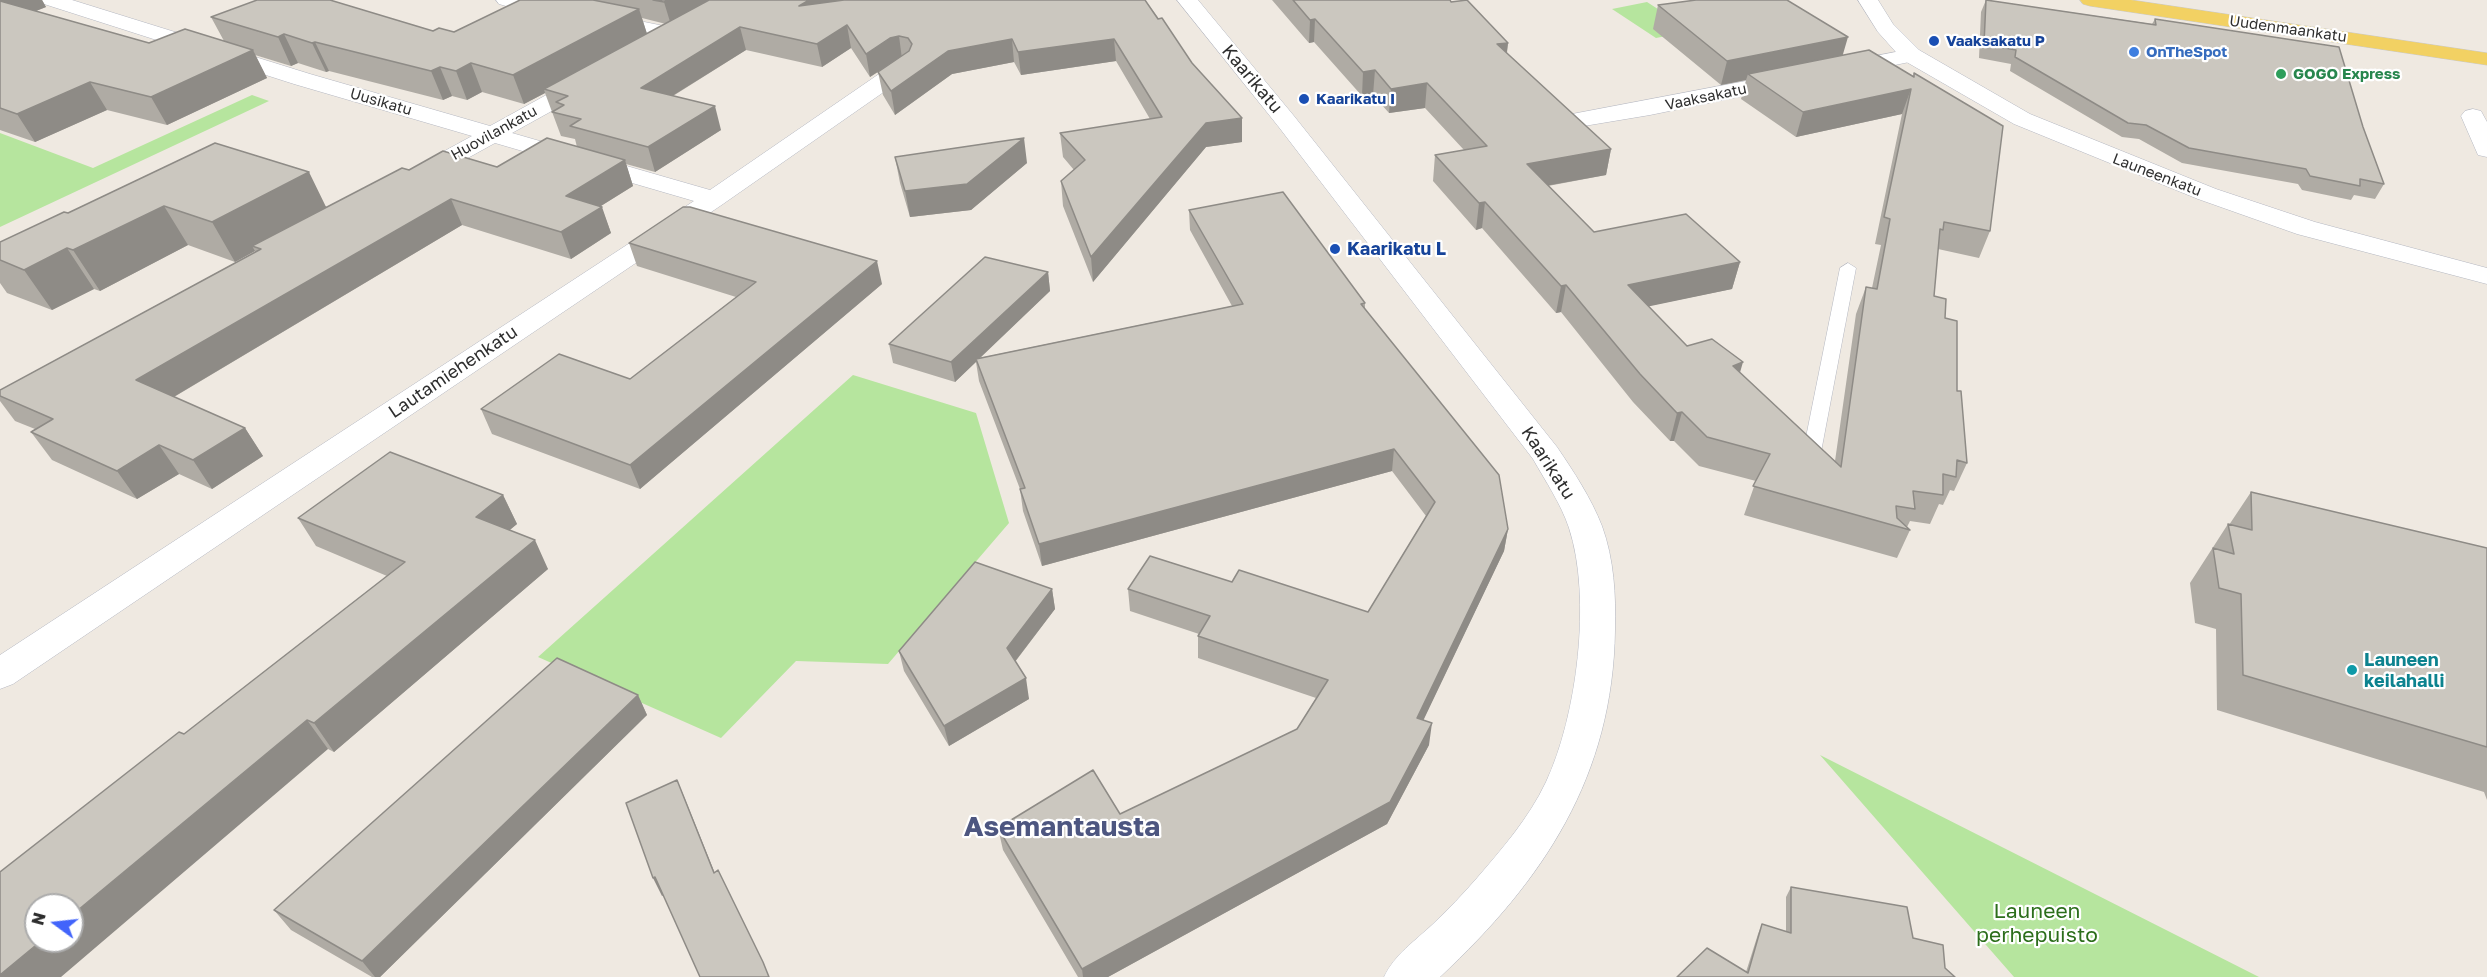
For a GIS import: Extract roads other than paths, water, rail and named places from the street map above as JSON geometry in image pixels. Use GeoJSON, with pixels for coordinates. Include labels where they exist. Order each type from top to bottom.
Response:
{"type":"FeatureCollection","features":[{"type":"Feature","properties":{"kind":"main road","name":"Uudenmaankatu"},"geometry":{"type":"LineString","coordinates":[[2090,0],[2487,59]]}},
{"type":"Feature","properties":{"kind":"main road","name":"Uudenmaankatu"},"geometry":{"type":"LineString","coordinates":[[2218,0],[2487,39]]}},
{"type":"Feature","properties":{"kind":"street","name":"Uusikatu"},"geometry":{"type":"LineString","coordinates":[[51,0],[302,79],[714,199]]}},
{"type":"Feature","properties":{"kind":"street"},"geometry":{"type":"LineString","coordinates":[[506,0],[684,28],[643,51]]}},
{"type":"Feature","properties":{"kind":"street","name":"Kaarikatu"},"geometry":{"type":"LineString","coordinates":[[1187,0],[1286,121],[1546,454],[1573,498],[1588,538],[1596,583],[1597,634],[1593,686],[1581,742],[1556,804],[1501,883],[1435,952],[1407,977]]}},
{"type":"Feature","properties":{"kind":"street","name":"Launeenkatu"},"geometry":{"type":"LineString","coordinates":[[1868,0],[1885,28],[1911,55],[2022,119],[2111,158],[2207,195],[2306,228],[2487,276]]}},
{"type":"Feature","properties":{"kind":"street","name":"Vaaksakatu"},"geometry":{"type":"LineString","coordinates":[[1572,121],[1650,108],[1911,55]]}},
{"type":"Feature","properties":{"kind":"street","name":"Lautamiehenkatu"},"geometry":{"type":"LineString","coordinates":[[0,674],[714,199],[903,68]]}},
{"type":"Feature","properties":{"kind":"street","name":"Huovilankatu"},"geometry":{"type":"LineString","coordinates":[[392,190],[603,73]]}},
{"type":"Feature","properties":{"kind":"street"},"geometry":{"type":"LineString","coordinates":[[2473,116],[2487,150]]}},
{"type":"Feature","properties":{"kind":"lane"},"geometry":{"type":"LineString","coordinates":[[1812,452],[1848,268]]}},
{"type":"Feature","properties":{"kind":"place","name":"Vaaksakatu P"},"geometry":{"type":"Point","coordinates":[1934,41]}},
{"type":"Feature","properties":{"kind":"place","name":"OnTheSpot"},"geometry":{"type":"Point","coordinates":[2134,52]}},
{"type":"Feature","properties":{"kind":"place","name":"GOGO Express"},"geometry":{"type":"Point","coordinates":[2281,74]}},
{"type":"Feature","properties":{"kind":"place","name":"Kaarikatu I"},"geometry":{"type":"Point","coordinates":[1304,99]}},
{"type":"Feature","properties":{"kind":"place","name":"Kaarikatu L"},"geometry":{"type":"Point","coordinates":[1335,249]}},
{"type":"Feature","properties":{"kind":"place","name":"Launeen keilahalli"},"geometry":{"type":"Point","coordinates":[2352,670]}},
{"type":"Feature","properties":{"kind":"district","name":"Asemantausta"},"geometry":{"type":"Point","coordinates":[1062,827]}},
{"type":"Feature","properties":{"kind":"park label","name":"Launeen perhepuisto"},"geometry":{"type":"Point","coordinates":[2037,923]}}]}
